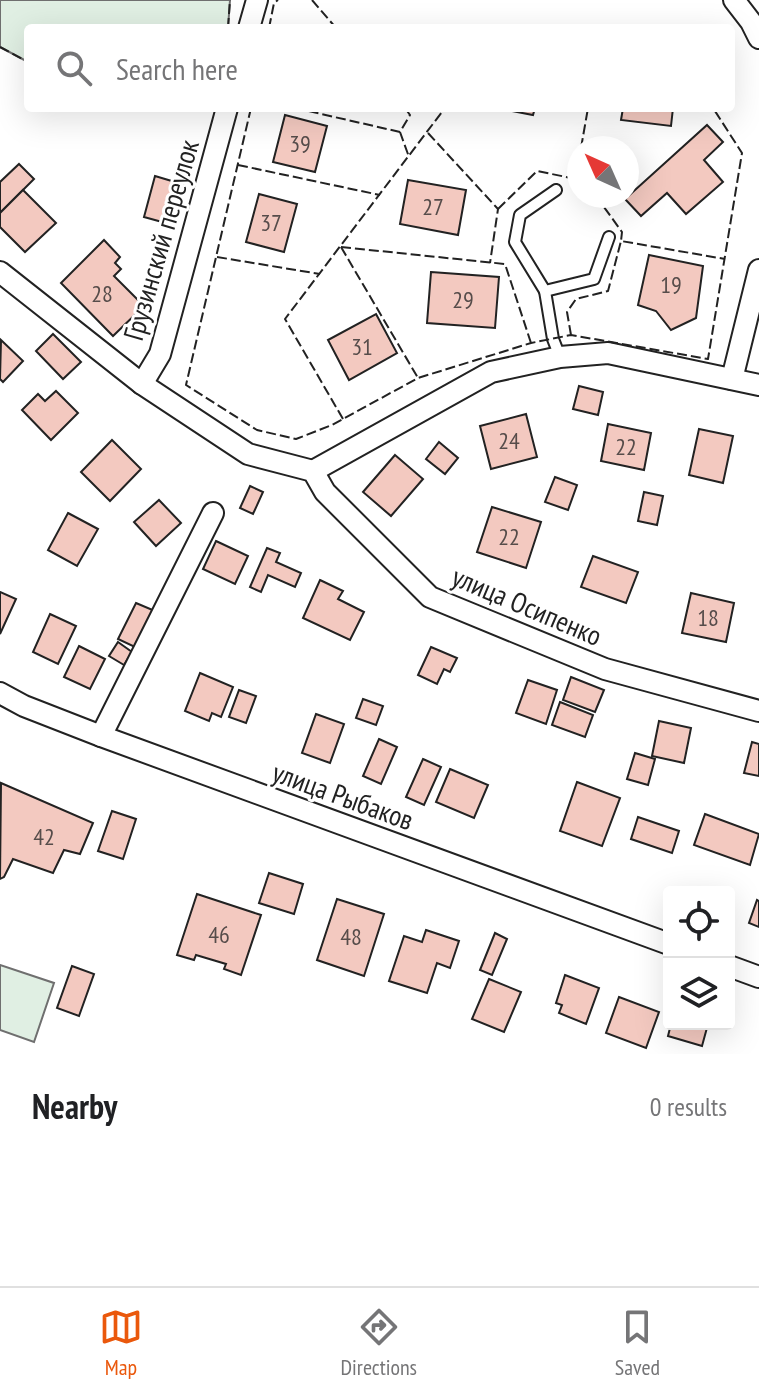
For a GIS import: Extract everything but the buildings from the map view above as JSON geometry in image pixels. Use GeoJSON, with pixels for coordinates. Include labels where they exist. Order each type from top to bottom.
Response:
{"type":"FeatureCollection","features":[{"type":"Feature","properties":{"kind":"street"},"geometry":{"type":"LineString","coordinates":[[250,24],[257,0]]}},
{"type":"Feature","properties":{"kind":"street"},"geometry":{"type":"LineString","coordinates":[[734,0],[759,38]]}},
{"type":"Feature","properties":{"kind":"street","name":"Грузинский переулок"},"geometry":{"type":"LineString","coordinates":[[142,384],[160,354],[226,112]]}},
{"type":"Feature","properties":{"kind":"street"},"geometry":{"type":"LineString","coordinates":[[732,379],[759,270]]}},
{"type":"Feature","properties":{"kind":"street"},"geometry":{"type":"LineString","coordinates":[[0,272],[142,384],[248,454],[313,471],[491,372],[560,357],[608,353],[759,385]]}},
{"type":"Feature","properties":{"kind":"street","name":"улица Осипенко"},"geometry":{"type":"LineString","coordinates":[[313,471],[325,492],[430,597],[605,669],[759,711]]}},
{"type":"Feature","properties":{"kind":"street"},"geometry":{"type":"LineString","coordinates":[[101,736],[213,513]]}},
{"type":"Feature","properties":{"kind":"street","name":"улица Рыбаков"},"geometry":{"type":"LineString","coordinates":[[0,693],[24,706],[101,736],[663,942]]}},
{"type":"Feature","properties":{"kind":"street"},"geometry":{"type":"LineString","coordinates":[[735,968],[759,977]]}},
{"type":"Feature","properties":{"kind":"lane"},"geometry":{"type":"LineString","coordinates":[[556,190],[520,215],[515,242],[545,291],[553,339],[560,357]]}},
{"type":"Feature","properties":{"kind":"lane"},"geometry":{"type":"LineString","coordinates":[[545,291],[594,279],[609,237]]}},
{"type":"Feature","properties":{"kind":"green space"},"geometry":{"type":"Polygon","coordinates":[[[0,0],[230,0],[228,24],[24,24],[24,60],[0,47],[0,0]]]}},
{"type":"Feature","properties":{"kind":"green space"},"geometry":{"type":"Polygon","coordinates":[[[0,965],[54,983],[34,1042],[0,1030],[0,965]]]}},
{"type":"Feature","properties":{"kind":"fence"},"geometry":{"type":"LineString","coordinates":[[228,24],[230,0]]}},
{"type":"Feature","properties":{"kind":"fence"},"geometry":{"type":"LineString","coordinates":[[270,24],[274,3],[278,0]]}},
{"type":"Feature","properties":{"kind":"fence"},"geometry":{"type":"LineString","coordinates":[[312,0],[333,24]]}},
{"type":"Feature","properties":{"kind":"fence"},"geometry":{"type":"LineString","coordinates":[[0,47],[24,60]]}},
{"type":"Feature","properties":{"kind":"fence"},"geometry":{"type":"LineString","coordinates":[[250,112],[186,385],[257,430],[296,439],[332,425],[418,378],[531,343],[571,335],[708,359],[742,153],[716,112]]}},
{"type":"Feature","properties":{"kind":"fence"},"geometry":{"type":"LineString","coordinates":[[312,112],[400,132]]}},
{"type":"Feature","properties":{"kind":"fence"},"geometry":{"type":"LineString","coordinates":[[408,112],[410,115],[400,132],[409,157]]}},
{"type":"Feature","properties":{"kind":"fence"},"geometry":{"type":"LineString","coordinates":[[343,419],[285,319],[442,112]]}},
{"type":"Feature","properties":{"kind":"fence"},"geometry":{"type":"LineString","coordinates":[[583,136],[587,112]]}},
{"type":"Feature","properties":{"kind":"fence"},"geometry":{"type":"LineString","coordinates":[[428,133],[498,209],[490,263]]}},
{"type":"Feature","properties":{"kind":"fence"},"geometry":{"type":"LineString","coordinates":[[238,165],[380,195]]}},
{"type":"Feature","properties":{"kind":"fence"},"geometry":{"type":"LineString","coordinates":[[498,209],[537,171],[567,177]]}},
{"type":"Feature","properties":{"kind":"fence"},"geometry":{"type":"LineString","coordinates":[[605,208],[622,232],[621,241]]}},
{"type":"Feature","properties":{"kind":"fence"},"geometry":{"type":"LineString","coordinates":[[571,335],[567,312],[576,299],[608,291],[621,241],[725,259]]}},
{"type":"Feature","properties":{"kind":"fence"},"geometry":{"type":"LineString","coordinates":[[341,247],[505,264],[531,343]]}},
{"type":"Feature","properties":{"kind":"fence"},"geometry":{"type":"LineString","coordinates":[[341,247],[418,378]]}},
{"type":"Feature","properties":{"kind":"fence"},"geometry":{"type":"LineString","coordinates":[[217,257],[320,274]]}}]}
